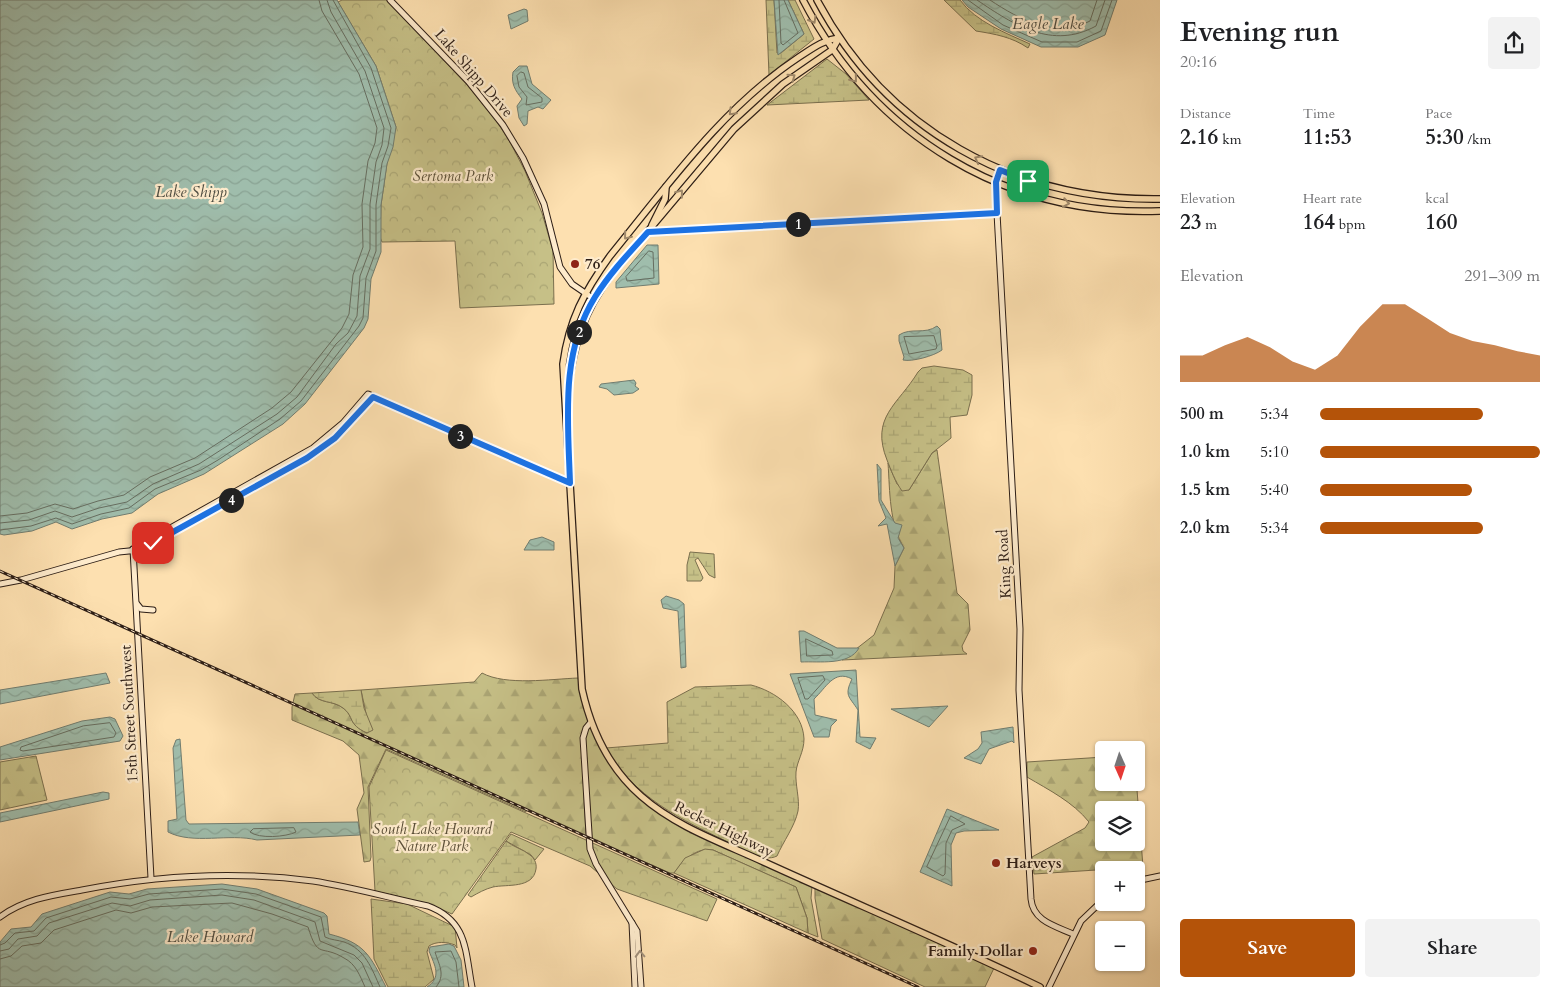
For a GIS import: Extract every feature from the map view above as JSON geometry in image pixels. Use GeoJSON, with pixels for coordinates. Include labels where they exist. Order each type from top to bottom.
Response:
{"type":"FeatureCollection","features":[{"type":"Feature","properties":{"kind":"main road"},"geometry":{"type":"LineString","coordinates":[[803,0],[832,50],[860,86],[900,124],[953,160],[996,182],[1056,202],[1117,211],[1160,211]]}},
{"type":"Feature","properties":{"kind":"main road"},"geometry":{"type":"LineString","coordinates":[[817,0],[839,38],[869,76],[908,114],[964,151],[1000,170],[1062,190],[1107,198],[1160,199]]}},
{"type":"Feature","properties":{"kind":"main road"},"geometry":{"type":"LineString","coordinates":[[826,40],[839,38]]}},
{"type":"Feature","properties":{"kind":"main road"},"geometry":{"type":"LineString","coordinates":[[832,50],[839,38]]}},
{"type":"Feature","properties":{"kind":"main road","name":"Recker Highway"},"geometry":{"type":"LineString","coordinates":[[826,40],[787,66],[747,98],[719,125],[610,256],[585,293],[575,312],[566,341],[563,364],[579,667],[582,689],[591,722],[606,753],[629,784],[655,808],[674,820],[1040,987]]}},
{"type":"Feature","properties":{"kind":"main road","name":"Recker Highway"},"geometry":{"type":"LineString","coordinates":[[566,399],[573,350],[594,299],[611,275],[712,154],[750,113],[783,84],[832,50]]}},
{"type":"Feature","properties":{"kind":"main road"},"geometry":{"type":"LineString","coordinates":[[650,229],[665,199],[666,187]]}},
{"type":"Feature","properties":{"kind":"street","name":"Lake Shipp Drive"},"geometry":{"type":"LineString","coordinates":[[390,0],[468,81],[510,135],[527,166],[544,204],[560,267],[572,284],[594,299]]}},
{"type":"Feature","properties":{"kind":"street","name":"King Road"},"geometry":{"type":"LineString","coordinates":[[1000,170],[996,182],[997,213],[1021,638],[1019,685],[1031,899],[1033,910],[1039,918],[1073,934]]}},
{"type":"Feature","properties":{"kind":"street"},"geometry":{"type":"LineString","coordinates":[[650,229],[997,213]]}},
{"type":"Feature","properties":{"kind":"street"},"geometry":{"type":"LineString","coordinates":[[0,584],[133,549],[139,550],[153,543],[307,458],[335,438],[370,396],[570,483]]}},
{"type":"Feature","properties":{"kind":"street","name":"15th Street Southwest"},"geometry":{"type":"LineString","coordinates":[[133,549],[152,878]]}},
{"type":"Feature","properties":{"kind":"street"},"geometry":{"type":"LineString","coordinates":[[137,604],[141,609],[153,610]]}},
{"type":"Feature","properties":{"kind":"street"},"geometry":{"type":"LineString","coordinates":[[591,722],[586,728],[583,738],[589,846],[596,864],[637,931],[640,944],[641,987]]}},
{"type":"Feature","properties":{"kind":"street"},"geometry":{"type":"LineString","coordinates":[[142,880],[150,864]]}},
{"type":"Feature","properties":{"kind":"street"},"geometry":{"type":"LineString","coordinates":[[0,917],[7,912],[46,897],[152,878],[212,875],[314,881],[428,906],[450,918],[462,936],[472,987]]}},
{"type":"Feature","properties":{"kind":"street"},"geometry":{"type":"LineString","coordinates":[[1145,879],[1160,876]]}},
{"type":"Feature","properties":{"kind":"street"},"geometry":{"type":"LineString","coordinates":[[1049,987],[1073,934],[1085,916],[1095,907]]}},
{"type":"Feature","properties":{"kind":"street"},"geometry":{"type":"LineString","coordinates":[[632,923],[635,987]]}},
{"type":"Feature","properties":{"kind":"green space","name":"Sertoma Park"},"geometry":{"type":"Polygon","coordinates":[[[342,0],[387,0],[468,86],[495,119],[525,171],[542,213],[553,251],[554,304],[460,308],[455,241],[382,242],[380,237],[381,205],[387,163],[396,127],[376,66],[338,2],[342,0]]]}},
{"type":"Feature","properties":{"kind":"green space"},"geometry":{"type":"Polygon","coordinates":[[[766,0],[774,0],[777,53],[781,53],[804,34],[788,0],[795,0],[814,39],[769,75],[766,0]]]}},
{"type":"Feature","properties":{"kind":"green space"},"geometry":{"type":"Polygon","coordinates":[[[944,0],[960,0],[974,15],[983,21],[1030,44],[1028,48],[1010,39],[976,31],[944,0]]]}},
{"type":"Feature","properties":{"kind":"green space"},"geometry":{"type":"Polygon","coordinates":[[[827,59],[846,74],[869,100],[767,105],[827,59]]]}},
{"type":"Feature","properties":{"kind":"green space"},"geometry":{"type":"Polygon","coordinates":[[[934,366],[963,370],[972,375],[972,395],[967,415],[950,417],[951,438],[932,453],[909,490],[902,491],[887,460],[883,445],[882,433],[884,422],[895,403],[918,372],[922,368],[934,366]]]}},
{"type":"Feature","properties":{"kind":"green space"},"geometry":{"type":"Polygon","coordinates":[[[937,450],[957,593],[968,604],[970,630],[962,646],[963,651],[967,654],[842,660],[874,635],[894,588],[895,566],[904,548],[895,528],[893,518],[888,463],[897,484],[909,490],[932,453],[937,450]]]}},
{"type":"Feature","properties":{"kind":"green space"},"geometry":{"type":"Polygon","coordinates":[[[690,552],[714,554],[715,578],[709,575],[698,558],[695,560],[703,578],[701,581],[687,581],[687,565],[690,552]]]}},
{"type":"Feature","properties":{"kind":"green space"},"geometry":{"type":"Polygon","coordinates":[[[482,673],[492,677],[516,681],[578,678],[589,722],[584,727],[581,738],[586,837],[400,752],[397,754],[386,749],[368,787],[371,857],[370,861],[364,862],[357,809],[364,793],[359,755],[343,741],[292,720],[295,694],[312,693],[318,699],[343,708],[347,711],[354,724],[367,733],[367,718],[361,690],[474,682],[482,673]]]}},
{"type":"Feature","properties":{"kind":"green space"},"geometry":{"type":"Polygon","coordinates":[[[751,685],[778,697],[793,711],[799,720],[804,739],[796,772],[798,811],[792,828],[777,856],[771,858],[759,857],[747,852],[677,816],[660,805],[644,794],[630,780],[606,748],[668,743],[667,702],[695,687],[751,685]]]}},
{"type":"Feature","properties":{"kind":"green space"},"geometry":{"type":"Polygon","coordinates":[[[361,690],[364,708],[373,730],[367,733],[354,724],[347,711],[343,708],[318,699],[312,693],[361,690]]]}},
{"type":"Feature","properties":{"kind":"green space"},"geometry":{"type":"Polygon","coordinates":[[[590,726],[640,798],[673,822],[812,886],[811,898],[818,937],[808,933],[807,918],[796,887],[713,850],[701,850],[686,859],[674,873],[670,873],[590,838],[585,735],[590,726]]]}},
{"type":"Feature","properties":{"kind":"green space","name":"South Lake Howard Nature Park"},"geometry":{"type":"Polygon","coordinates":[[[386,750],[717,899],[707,921],[617,889],[590,866],[511,832],[452,914],[429,904],[375,891],[369,787],[386,750]]]}},
{"type":"Feature","properties":{"kind":"green space"},"geometry":{"type":"Polygon","coordinates":[[[400,752],[526,809],[526,812],[397,754],[400,752]]]}},
{"type":"Feature","properties":{"kind":"green space"},"geometry":{"type":"Polygon","coordinates":[[[36,756],[47,800],[0,810],[0,762],[36,756]]]}},
{"type":"Feature","properties":{"kind":"green space"},"geometry":{"type":"Polygon","coordinates":[[[1095,758],[1095,791],[1137,791],[1138,801],[1095,801],[1095,851],[1142,851],[1143,861],[1095,861],[1095,870],[1034,874],[1032,857],[1085,828],[1089,822],[1068,802],[1027,777],[1027,762],[1095,758]]]}},
{"type":"Feature","properties":{"kind":"green space"},"geometry":{"type":"Polygon","coordinates":[[[511,834],[544,849],[535,860],[531,855],[506,841],[511,834]]]}},
{"type":"Feature","properties":{"kind":"green space"},"geometry":{"type":"Polygon","coordinates":[[[506,841],[533,858],[536,863],[534,875],[525,883],[493,887],[471,897],[468,895],[506,841]]]}},
{"type":"Feature","properties":{"kind":"green space"},"geometry":{"type":"Polygon","coordinates":[[[705,849],[713,850],[796,887],[807,918],[808,933],[674,873],[685,858],[705,849]]]}},
{"type":"Feature","properties":{"kind":"green space"},"geometry":{"type":"Polygon","coordinates":[[[815,888],[994,968],[985,987],[925,987],[822,939],[815,888]]]}},
{"type":"Feature","properties":{"kind":"green space"},"geometry":{"type":"Polygon","coordinates":[[[371,899],[407,904],[455,927],[457,948],[455,945],[445,943],[435,943],[429,946],[427,952],[434,979],[425,987],[388,987],[374,959],[371,899]]]}},
{"type":"Feature","properties":{"kind":"water","name":"Lake Shipp"},"geometry":{"type":"Polygon","coordinates":[[[0,0],[337,0],[376,66],[396,127],[393,147],[387,164],[381,205],[381,252],[371,279],[368,319],[364,328],[305,404],[283,424],[204,474],[158,494],[132,513],[102,519],[72,529],[56,522],[32,531],[4,535],[0,534],[0,0]]]}},
{"type":"Feature","properties":{"kind":"water"},"geometry":{"type":"Polygon","coordinates":[[[774,0],[788,0],[804,34],[778,55],[774,0]]]}},
{"type":"Feature","properties":{"kind":"water","name":"Eagle Lake"},"geometry":{"type":"Polygon","coordinates":[[[962,0],[1117,0],[1105,35],[1078,47],[1041,47],[1001,29],[968,7],[962,0]]]}},
{"type":"Feature","properties":{"kind":"water"},"geometry":{"type":"Polygon","coordinates":[[[524,9],[527,10],[528,21],[511,29],[508,15],[524,9]]]}},
{"type":"Feature","properties":{"kind":"water"},"geometry":{"type":"Polygon","coordinates":[[[519,66],[527,66],[532,84],[551,100],[543,109],[538,107],[528,111],[527,124],[524,126],[519,118],[517,106],[522,99],[513,83],[513,72],[519,66]]]}},
{"type":"Feature","properties":{"kind":"water"},"geometry":{"type":"Polygon","coordinates":[[[647,245],[658,245],[659,284],[616,288],[616,282],[647,245]]]}},
{"type":"Feature","properties":{"kind":"water"},"geometry":{"type":"Polygon","coordinates":[[[937,326],[940,329],[942,350],[923,358],[903,360],[899,335],[908,331],[928,330],[937,326]]]}},
{"type":"Feature","properties":{"kind":"water"},"geometry":{"type":"Polygon","coordinates":[[[634,380],[635,386],[639,389],[633,393],[614,395],[607,389],[599,387],[601,384],[634,380]]]}},
{"type":"Feature","properties":{"kind":"water"},"geometry":{"type":"Polygon","coordinates":[[[877,464],[881,469],[881,500],[895,523],[902,525],[898,538],[904,548],[895,566],[887,524],[878,526],[886,518],[879,501],[877,464]]]}},
{"type":"Feature","properties":{"kind":"water"},"geometry":{"type":"Polygon","coordinates":[[[542,537],[554,542],[554,550],[524,550],[530,540],[542,537]]]}},
{"type":"Feature","properties":{"kind":"water"},"geometry":{"type":"Polygon","coordinates":[[[666,596],[679,600],[684,604],[686,667],[681,668],[678,611],[663,608],[661,600],[666,596]]]}},
{"type":"Feature","properties":{"kind":"water"},"geometry":{"type":"Polygon","coordinates":[[[799,631],[804,631],[837,648],[859,648],[848,658],[841,660],[801,662],[799,631]]]}},
{"type":"Feature","properties":{"kind":"water"},"geometry":{"type":"Polygon","coordinates":[[[856,670],[860,737],[876,738],[870,749],[856,742],[858,710],[848,693],[852,679],[840,676],[835,678],[814,699],[815,715],[837,720],[831,726],[829,737],[814,737],[790,674],[856,670]]]}},
{"type":"Feature","properties":{"kind":"water"},"geometry":{"type":"Polygon","coordinates":[[[106,673],[110,683],[0,704],[0,690],[106,673]]]}},
{"type":"Feature","properties":{"kind":"water"},"geometry":{"type":"Polygon","coordinates":[[[948,706],[929,727],[891,709],[948,706]]]}},
{"type":"Feature","properties":{"kind":"water"},"geometry":{"type":"Polygon","coordinates":[[[110,717],[115,719],[123,736],[120,741],[0,760],[0,747],[82,721],[110,717]]]}},
{"type":"Feature","properties":{"kind":"water"},"geometry":{"type":"Polygon","coordinates":[[[1013,727],[1014,743],[1012,741],[989,749],[981,764],[964,758],[978,749],[982,743],[981,732],[1013,727]]]}},
{"type":"Feature","properties":{"kind":"water"},"geometry":{"type":"Polygon","coordinates":[[[180,739],[186,820],[189,824],[358,822],[360,835],[257,840],[246,838],[189,838],[168,832],[168,821],[177,819],[173,748],[176,740],[180,739]]]}},
{"type":"Feature","properties":{"kind":"water"},"geometry":{"type":"Polygon","coordinates":[[[103,792],[109,793],[109,799],[0,822],[0,813],[103,792]]]}},
{"type":"Feature","properties":{"kind":"water"},"geometry":{"type":"Polygon","coordinates":[[[947,809],[999,830],[956,833],[951,845],[952,886],[920,872],[947,809]]]}},
{"type":"Feature","properties":{"kind":"water","name":"Lake Howard"},"geometry":{"type":"Polygon","coordinates":[[[222,884],[257,889],[324,913],[327,916],[329,934],[359,946],[375,966],[386,987],[0,987],[0,942],[11,929],[31,927],[42,914],[110,892],[129,894],[147,889],[222,884]]]}},
{"type":"Feature","properties":{"kind":"water"},"geometry":{"type":"Polygon","coordinates":[[[449,944],[454,946],[461,960],[464,987],[427,987],[432,983],[436,975],[435,966],[429,951],[430,947],[449,944]]]}},
{"type":"Feature","properties":{"kind":"railway"},"geometry":{"type":"LineString","coordinates":[[0,571],[918,987]]}},
{"type":"Feature","properties":{"kind":"place","name":"76"},"geometry":{"type":"Point","coordinates":[575,264]}},
{"type":"Feature","properties":{"kind":"place","name":"Harveys"},"geometry":{"type":"Point","coordinates":[996,863]}},
{"type":"Feature","properties":{"kind":"place","name":"Family Dollar"},"geometry":{"type":"Point","coordinates":[1033,951]}},
{"type":"Feature","properties":{"kind":"route"},"geometry":{"type":"LineString","coordinates":[[153,543],[307,458],[335,438],[373,397],[437,424],[456,435],[570,483],[566,399],[573,350],[582,323],[594,299],[611,275],[648,232],[997,213],[996,182],[1000,170],[1028,181]]}}]}
